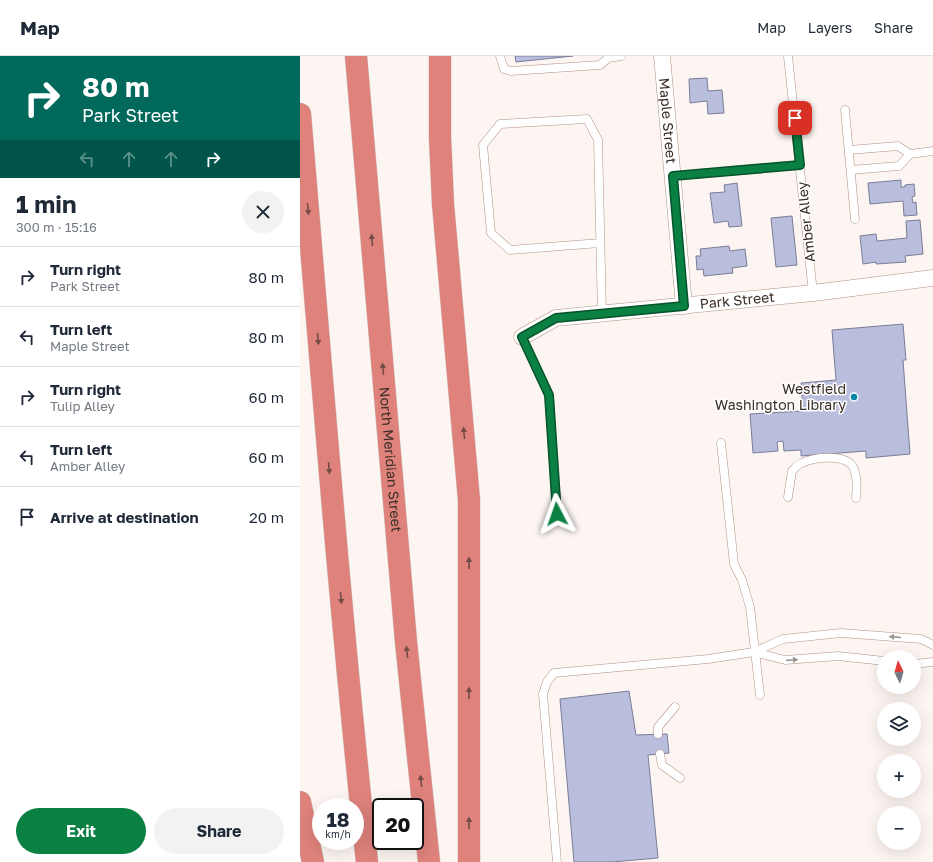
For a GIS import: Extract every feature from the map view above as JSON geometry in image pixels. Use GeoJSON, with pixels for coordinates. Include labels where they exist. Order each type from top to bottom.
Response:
{"type":"FeatureCollection","features":[{"type":"Feature","properties":{"kind":"highway","name":"North Meridian Street"},"geometry":{"type":"LineString","coordinates":[[356,56],[406,642],[429,862]]}},
{"type":"Feature","properties":{"kind":"highway"},"geometry":{"type":"LineString","coordinates":[[425,56],[440,137]]}},
{"type":"Feature","properties":{"kind":"highway"},"geometry":{"type":"LineString","coordinates":[[440,56],[440,137],[443,204],[469,500],[469,862]]}},
{"type":"Feature","properties":{"kind":"highway"},"geometry":{"type":"LineString","coordinates":[[300,114],[331,487],[367,862]]}},
{"type":"Feature","properties":{"kind":"highway"},"geometry":{"type":"LineString","coordinates":[[300,802],[313,862]]}},
{"type":"Feature","properties":{"kind":"street","name":"Maple Street"},"geometry":{"type":"LineString","coordinates":[[662,56],[684,306]]}},
{"type":"Feature","properties":{"kind":"street","name":"Park Street"},"geometry":{"type":"LineString","coordinates":[[522,337],[556,318],[813,293],[933,278]]}},
{"type":"Feature","properties":{"kind":"lane"},"geometry":{"type":"LineString","coordinates":[[500,56],[504,69],[511,71],[600,65],[608,57],[621,56]]}},
{"type":"Feature","properties":{"kind":"lane","name":"Amber Alley"},"geometry":{"type":"LineString","coordinates":[[788,56],[813,293]]}},
{"type":"Feature","properties":{"kind":"lane"},"geometry":{"type":"LineString","coordinates":[[845,110],[855,219]]}},
{"type":"Feature","properties":{"kind":"lane"},"geometry":{"type":"LineString","coordinates":[[600,243],[510,250],[491,233],[483,145],[500,124],[587,119],[598,140],[602,314]]}},
{"type":"Feature","properties":{"kind":"lane"},"geometry":{"type":"LineString","coordinates":[[849,150],[898,146],[910,154]]}},
{"type":"Feature","properties":{"kind":"lane"},"geometry":{"type":"LineString","coordinates":[[851,170],[899,166],[910,154],[933,151]]}},
{"type":"Feature","properties":{"kind":"lane"},"geometry":{"type":"LineString","coordinates":[[673,176],[800,165]]}},
{"type":"Feature","properties":{"kind":"lane"},"geometry":{"type":"LineString","coordinates":[[522,337],[549,395],[557,514]]}},
{"type":"Feature","properties":{"kind":"lane"},"geometry":{"type":"LineString","coordinates":[[721,443],[734,564],[742,580],[750,607],[760,694]]}},
{"type":"Feature","properties":{"kind":"lane"},"geometry":{"type":"LineString","coordinates":[[788,497],[792,471],[801,463],[824,458],[838,458],[848,461],[854,469],[857,486],[856,498]]}},
{"type":"Feature","properties":{"kind":"lane"},"geometry":{"type":"LineString","coordinates":[[557,862],[543,694],[547,682],[554,673],[708,659],[754,652],[783,639],[841,633],[921,639],[933,644]]}},
{"type":"Feature","properties":{"kind":"lane"},"geometry":{"type":"LineString","coordinates":[[754,652],[784,660],[838,656],[877,660]]}},
{"type":"Feature","properties":{"kind":"lane"},"geometry":{"type":"LineString","coordinates":[[921,663],[933,662]]}},
{"type":"Feature","properties":{"kind":"lane"},"geometry":{"type":"LineString","coordinates":[[658,734],[658,727],[675,707]]}},
{"type":"Feature","properties":{"kind":"lane"},"geometry":{"type":"LineString","coordinates":[[660,754],[662,765],[680,778]]}},
{"type":"Feature","properties":{"kind":"building"},"geometry":{"type":"Polygon","coordinates":[[[515,56],[573,56],[516,62],[515,56]]]}},
{"type":"Feature","properties":{"kind":"building"},"geometry":{"type":"Polygon","coordinates":[[[707,78],[708,91],[722,90],[724,113],[708,114],[707,101],[690,103],[689,79],[707,78]]]}},
{"type":"Feature","properties":{"kind":"building"},"geometry":{"type":"Polygon","coordinates":[[[901,180],[901,187],[914,184],[915,196],[912,197],[913,203],[916,202],[917,215],[904,216],[903,201],[870,204],[868,183],[901,180]]]}},
{"type":"Feature","properties":{"kind":"building"},"geometry":{"type":"Polygon","coordinates":[[[737,183],[742,226],[729,227],[728,221],[714,223],[710,193],[725,192],[724,185],[737,183]]]}},
{"type":"Feature","properties":{"kind":"building"},"geometry":{"type":"Polygon","coordinates":[[[792,216],[797,265],[776,267],[771,218],[792,216]]]}},
{"type":"Feature","properties":{"kind":"building"},"geometry":{"type":"Polygon","coordinates":[[[920,220],[923,254],[905,256],[906,262],[876,264],[876,262],[863,264],[860,236],[876,234],[877,241],[907,238],[906,221],[920,220]]]}},
{"type":"Feature","properties":{"kind":"building"},"geometry":{"type":"Polygon","coordinates":[[[729,246],[730,251],[745,249],[747,266],[732,268],[733,273],[704,276],[703,269],[697,270],[696,256],[701,256],[700,249],[729,246]]]}},
{"type":"Feature","properties":{"kind":"building","name":"Westfield Washington Library"},"geometry":{"type":"Polygon","coordinates":[[[903,324],[906,360],[903,360],[910,454],[866,458],[866,451],[801,456],[801,450],[784,451],[783,441],[777,442],[778,451],[753,453],[750,414],[803,411],[801,383],[836,380],[832,330],[903,324]]]}},
{"type":"Feature","properties":{"kind":"building"},"geometry":{"type":"Polygon","coordinates":[[[629,691],[636,735],[667,734],[669,753],[648,755],[658,858],[612,862],[574,862],[560,699],[629,691]]]}},
{"type":"Feature","properties":{"kind":"place","name":"Westfield Washington Library"},"geometry":{"type":"Point","coordinates":[854,397]}},
{"type":"Feature","properties":{"kind":"route"},"geometry":{"type":"LineString","coordinates":[[557,514],[549,395],[522,337],[556,318],[684,306],[673,176],[800,165],[795,118]]}}]}
